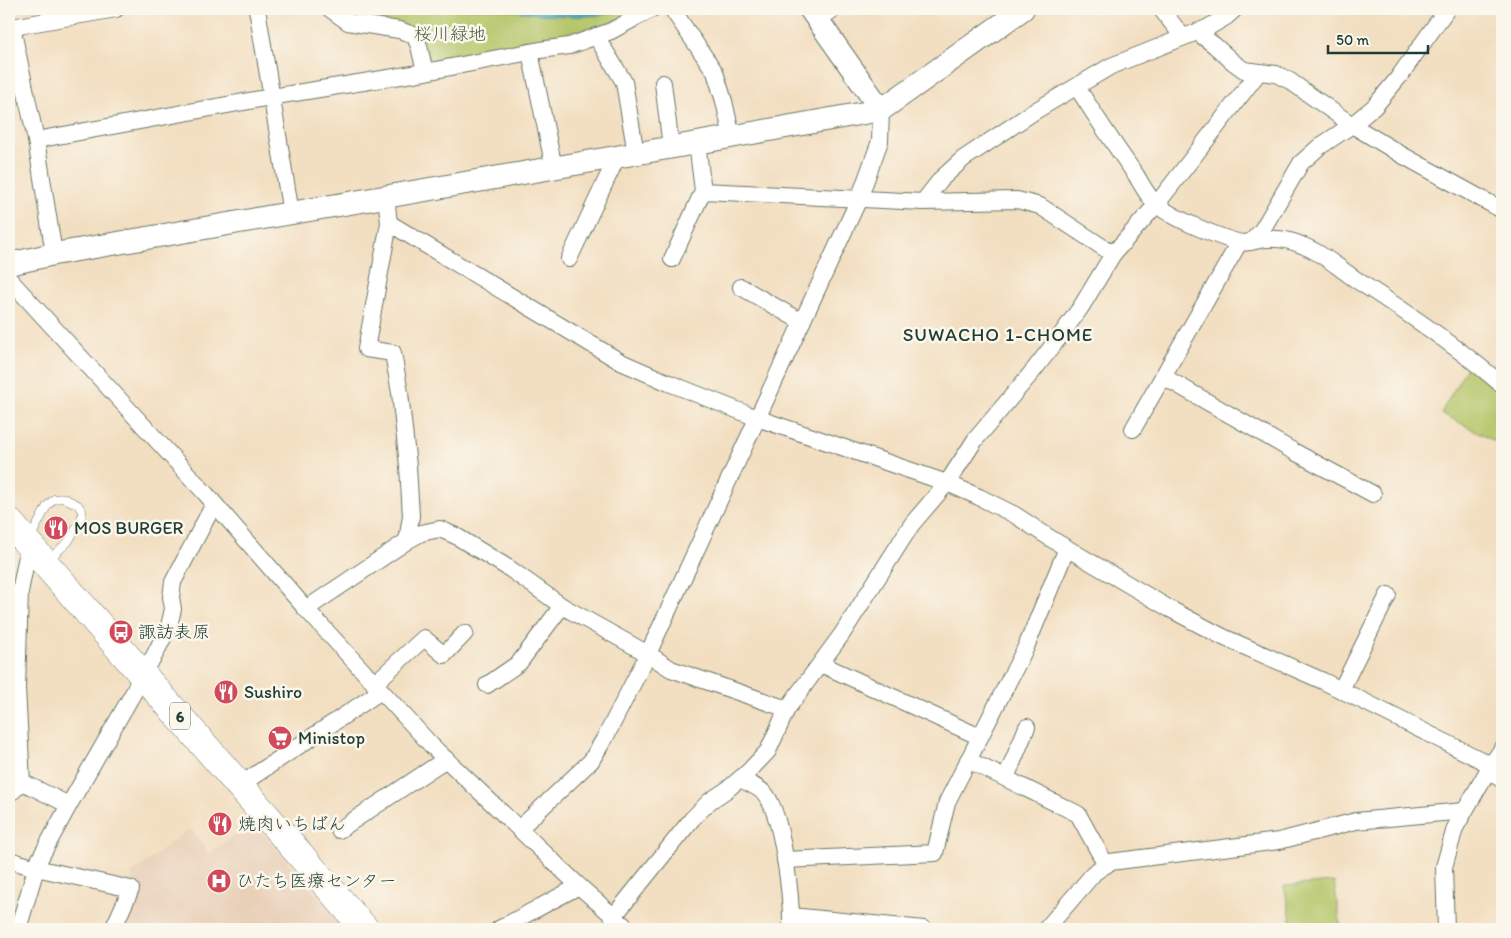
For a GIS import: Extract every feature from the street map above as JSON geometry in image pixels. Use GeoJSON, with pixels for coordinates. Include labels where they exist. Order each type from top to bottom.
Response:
{"type":"FeatureCollection","features":[{"type":"Feature","properties":{"kind":"highway","name":"6"},"geometry":{"type":"LineString","coordinates":[[27,543],[365,929]]}},
{"type":"Feature","properties":{"kind":"street"},"geometry":{"type":"LineString","coordinates":[[54,254],[36,140],[10,26],[116,9]]}},
{"type":"Feature","properties":{"kind":"street"},"geometry":{"type":"LineString","coordinates":[[257,9],[291,213]]}},
{"type":"Feature","properties":{"kind":"street"},"geometry":{"type":"LineString","coordinates":[[330,9],[348,22],[414,34],[425,72]]}},
{"type":"Feature","properties":{"kind":"street"},"geometry":{"type":"LineString","coordinates":[[36,140],[271,97],[569,46],[612,31],[652,9]]}},
{"type":"Feature","properties":{"kind":"street"},"geometry":{"type":"LineString","coordinates":[[672,9],[715,72],[732,137]]}},
{"type":"Feature","properties":{"kind":"street"},"geometry":{"type":"LineString","coordinates":[[9,264],[54,254],[880,110],[1023,9]]}},
{"type":"Feature","properties":{"kind":"street"},"geometry":{"type":"LineString","coordinates":[[1161,9],[1190,34],[1214,45],[1244,70],[1276,74],[1290,81],[1352,125],[1502,210]]}},
{"type":"Feature","properties":{"kind":"street"},"geometry":{"type":"LineString","coordinates":[[923,202],[941,179],[963,159],[1035,111],[1111,66],[1207,28],[1226,17],[1234,9]]}},
{"type":"Feature","properties":{"kind":"street"},"geometry":{"type":"LineString","coordinates":[[1133,429],[1245,242],[1262,230],[1301,164],[1319,147],[1352,125],[1374,106],[1398,78],[1447,9]]}},
{"type":"Feature","properties":{"kind":"street"},"geometry":{"type":"LineString","coordinates":[[519,830],[591,761],[606,736],[648,654],[859,199],[880,141],[880,110],[821,13]]}},
{"type":"Feature","properties":{"kind":"street"},"geometry":{"type":"LineString","coordinates":[[569,259],[627,155],[624,82],[596,36]]}},
{"type":"Feature","properties":{"kind":"street"},"geometry":{"type":"LineString","coordinates":[[530,52],[554,168]]}},
{"type":"Feature","properties":{"kind":"street"},"geometry":{"type":"LineString","coordinates":[[614,916],[692,819],[710,801],[740,779],[768,751],[787,709],[842,634],[912,524],[947,483],[976,440],[1034,371],[1081,307],[1113,254],[1156,204],[1259,72]]}},
{"type":"Feature","properties":{"kind":"street"},"geometry":{"type":"LineString","coordinates":[[663,83],[671,147]]}},
{"type":"Feature","properties":{"kind":"street"},"geometry":{"type":"LineString","coordinates":[[1077,87],[1099,124],[1156,204],[1174,216],[1245,242],[1267,238],[1287,240],[1304,246],[1323,256],[1354,279],[1422,323],[1482,367],[1502,385]]}},
{"type":"Feature","properties":{"kind":"street"},"geometry":{"type":"LineString","coordinates":[[672,259],[703,191],[696,143]]}},
{"type":"Feature","properties":{"kind":"street"},"geometry":{"type":"LineString","coordinates":[[703,191],[923,202],[1018,200],[1040,206],[1113,254]]}},
{"type":"Feature","properties":{"kind":"street"},"geometry":{"type":"LineString","coordinates":[[386,197],[389,223],[366,349],[394,353],[408,466],[411,516],[407,541]]}},
{"type":"Feature","properties":{"kind":"street"},"geometry":{"type":"LineString","coordinates":[[389,223],[621,362],[757,418],[947,483],[979,497],[1015,516],[1170,609],[1223,637],[1341,690],[1490,768],[1502,780]]}},
{"type":"Feature","properties":{"kind":"street"},"geometry":{"type":"LineString","coordinates":[[9,279],[432,746],[519,830],[628,929]]}},
{"type":"Feature","properties":{"kind":"street"},"geometry":{"type":"LineString","coordinates":[[741,287],[802,322]]}},
{"type":"Feature","properties":{"kind":"street"},"geometry":{"type":"LineString","coordinates":[[1164,377],[1293,452],[1373,494]]}},
{"type":"Feature","properties":{"kind":"street"},"geometry":{"type":"LineString","coordinates":[[18,929],[38,862],[68,805],[135,690],[141,672],[153,658],[169,626],[173,609],[171,597],[173,582],[214,504]]}},
{"type":"Feature","properties":{"kind":"street"},"geometry":{"type":"LineString","coordinates":[[306,609],[407,541],[421,533],[440,529],[456,536],[510,569],[562,606],[671,669],[787,709]]}},
{"type":"Feature","properties":{"kind":"street"},"geometry":{"type":"LineString","coordinates":[[27,543],[20,592],[15,787],[68,805]]}},
{"type":"Feature","properties":{"kind":"street"},"geometry":{"type":"LineString","coordinates":[[785,860],[935,853],[947,802],[1026,646],[1067,548]]}},
{"type":"Feature","properties":{"kind":"street"},"geometry":{"type":"LineString","coordinates":[[1341,690],[1388,595]]}},
{"type":"Feature","properties":{"kind":"street"},"geometry":{"type":"LineString","coordinates":[[487,685],[519,663],[562,606]]}},
{"type":"Feature","properties":{"kind":"street"},"geometry":{"type":"LineString","coordinates":[[240,785],[377,687],[424,638],[444,655],[465,632]]}},
{"type":"Feature","properties":{"kind":"street"},"geometry":{"type":"LineString","coordinates":[[821,664],[980,737]]}},
{"type":"Feature","properties":{"kind":"street"},"geometry":{"type":"LineString","coordinates":[[1006,778],[1027,727]]}},
{"type":"Feature","properties":{"kind":"street"},"geometry":{"type":"LineString","coordinates":[[1446,929],[1444,867],[1455,828],[1502,749]]}},
{"type":"Feature","properties":{"kind":"street"},"geometry":{"type":"LineString","coordinates":[[339,830],[446,759]]}},
{"type":"Feature","properties":{"kind":"street"},"geometry":{"type":"LineString","coordinates":[[968,760],[1078,814],[1106,865]]}},
{"type":"Feature","properties":{"kind":"street"},"geometry":{"type":"LineString","coordinates":[[740,779],[766,794],[774,811],[785,860],[791,923],[924,929]]}},
{"type":"Feature","properties":{"kind":"street"},"geometry":{"type":"LineString","coordinates":[[1046,929],[1095,872],[1110,862],[1279,841],[1356,821],[1464,811]]}},
{"type":"Feature","properties":{"kind":"street"},"geometry":{"type":"LineString","coordinates":[[9,860],[36,868],[131,889],[113,929]]}},
{"type":"Feature","properties":{"kind":"street"},"geometry":{"type":"LineString","coordinates":[[498,929],[579,886]]}},
{"type":"Feature","properties":{"kind":"lane"},"geometry":{"type":"LineString","coordinates":[[64,498],[78,505],[82,511],[81,520],[68,542],[56,552],[27,543],[47,506],[54,499],[64,498]]}},
{"type":"Feature","properties":{"kind":"shaded area","name":"ひたち医療センター"},"geometry":{"type":"Polygon","coordinates":[[[253,822],[347,929],[116,929],[134,889],[132,873],[190,828],[209,853],[253,822]]]}},
{"type":"Feature","properties":{"kind":"green space","name":"桜川緑地"},"geometry":{"type":"Polygon","coordinates":[[[338,9],[643,9],[593,30],[430,64],[419,30],[348,17],[338,9]]]}},
{"type":"Feature","properties":{"kind":"green space"},"geometry":{"type":"Polygon","coordinates":[[[1469,363],[1502,387],[1502,445],[1441,413],[1469,363]]]}},
{"type":"Feature","properties":{"kind":"green space"},"geometry":{"type":"Polygon","coordinates":[[[1334,882],[1341,928],[1293,929],[1284,886],[1334,882]]]}},
{"type":"Feature","properties":{"kind":"water"},"geometry":{"type":"Polygon","coordinates":[[[501,9],[626,9],[599,15],[564,16],[501,9]]]}},
{"type":"Feature","properties":{"kind":"place","name":"MOS BURGER"},"geometry":{"type":"Point","coordinates":[56,528]}},
{"type":"Feature","properties":{"kind":"place","name":"諏訪表原"},"geometry":{"type":"Point","coordinates":[121,632]}},
{"type":"Feature","properties":{"kind":"place","name":"Sushiro"},"geometry":{"type":"Point","coordinates":[226,692]}},
{"type":"Feature","properties":{"kind":"place","name":"Ministop"},"geometry":{"type":"Point","coordinates":[280,738]}},
{"type":"Feature","properties":{"kind":"place","name":"焼肉いちばん"},"geometry":{"type":"Point","coordinates":[220,824]}},
{"type":"Feature","properties":{"kind":"place","name":"ひたち医療センター"},"geometry":{"type":"Point","coordinates":[219,881]}},
{"type":"Feature","properties":{"kind":"district","name":"SUWACHO 1-CHOME"},"geometry":{"type":"Point","coordinates":[998,334]}}]}
